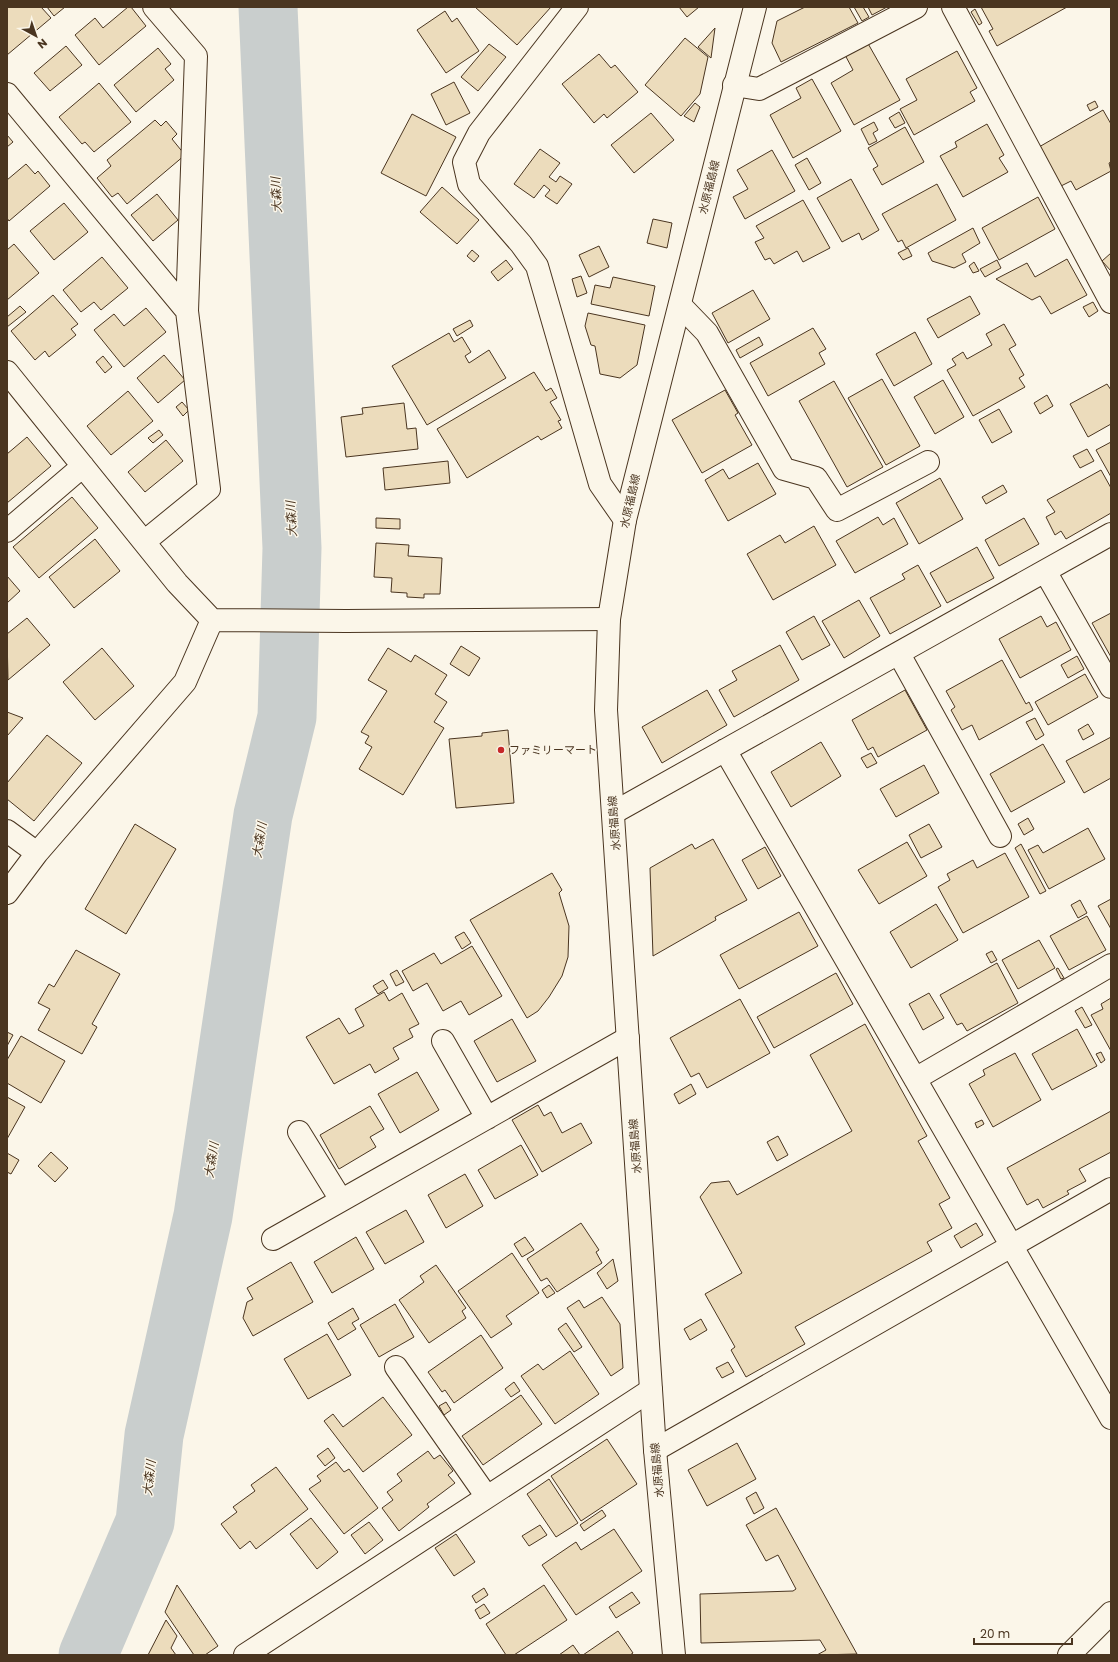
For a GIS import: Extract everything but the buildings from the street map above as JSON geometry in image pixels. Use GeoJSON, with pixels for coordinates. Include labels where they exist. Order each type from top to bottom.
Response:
{"type":"FeatureCollection","features":[{"type":"Feature","properties":{"kind":"street"},"geometry":{"type":"LineString","coordinates":[[144,542],[209,489],[187,311],[196,56],[154,7]]}},
{"type":"Feature","properties":{"kind":"street"},"geometry":{"type":"LineString","coordinates":[[577,7],[479,133],[464,162],[469,184],[521,244],[536,266],[600,484],[625,520]]}},
{"type":"Feature","properties":{"kind":"street","name":"水原福島線"},"geometry":{"type":"LineString","coordinates":[[674,1655],[655,1450],[606,710],[609,619],[625,520],[755,7]]}},
{"type":"Feature","properties":{"kind":"street"},"geometry":{"type":"LineString","coordinates":[[734,85],[759,89],[916,7]]}},
{"type":"Feature","properties":{"kind":"street"},"geometry":{"type":"LineString","coordinates":[[953,7],[1111,302]]}},
{"type":"Feature","properties":{"kind":"street"},"geometry":{"type":"LineString","coordinates":[[7,94],[187,311]]}},
{"type":"Feature","properties":{"kind":"street"},"geometry":{"type":"LineString","coordinates":[[680,305],[707,333],[784,469],[816,478],[837,510],[928,462]]}},
{"type":"Feature","properties":{"kind":"street"},"geometry":{"type":"LineString","coordinates":[[7,372],[177,583],[218,620],[328,621],[609,619]]}},
{"type":"Feature","properties":{"kind":"street"},"geometry":{"type":"LineString","coordinates":[[7,531],[82,466]]}},
{"type":"Feature","properties":{"kind":"street"},"geometry":{"type":"LineString","coordinates":[[613,813],[1111,534]]}},
{"type":"Feature","properties":{"kind":"street"},"geometry":{"type":"LineString","coordinates":[[1045,571],[1111,687]]}},
{"type":"Feature","properties":{"kind":"street"},"geometry":{"type":"LineString","coordinates":[[7,893],[37,853],[185,682],[218,620]]}},
{"type":"Feature","properties":{"kind":"street"},"geometry":{"type":"LineString","coordinates":[[899,654],[1000,836]]}},
{"type":"Feature","properties":{"kind":"street"},"geometry":{"type":"LineString","coordinates":[[726,750],[1011,1247],[1111,1418]]}},
{"type":"Feature","properties":{"kind":"street"},"geometry":{"type":"LineString","coordinates":[[7,830],[37,853]]}},
{"type":"Feature","properties":{"kind":"street"},"geometry":{"type":"LineString","coordinates":[[915,1079],[1111,965]]}},
{"type":"Feature","properties":{"kind":"street"},"geometry":{"type":"LineString","coordinates":[[274,1239],[628,1038]]}},
{"type":"Feature","properties":{"kind":"street"},"geometry":{"type":"LineString","coordinates":[[443,1041],[487,1118]]}},
{"type":"Feature","properties":{"kind":"street"},"geometry":{"type":"LineString","coordinates":[[299,1132],[341,1200]]}},
{"type":"Feature","properties":{"kind":"street"},"geometry":{"type":"LineString","coordinates":[[655,1450],[1111,1189]]}},
{"type":"Feature","properties":{"kind":"street"},"geometry":{"type":"LineString","coordinates":[[396,1367],[487,1497]]}},
{"type":"Feature","properties":{"kind":"street"},"geometry":{"type":"LineString","coordinates":[[245,1655],[651,1390]]}},
{"type":"Feature","properties":{"kind":"street"},"geometry":{"type":"LineString","coordinates":[[1069,1655],[1111,1613]]}},
{"type":"Feature","properties":{"kind":"waterway","name":"大森川"},"geometry":{"type":"LineString","coordinates":[[88,1655],[145,1522],[154,1435],[203,1216],[263,815],[287,717],[292,548],[268,7]]}},
{"type":"Feature","properties":{"kind":"place","name":"ファミリーマート"},"geometry":{"type":"Point","coordinates":[501,750]}}]}
